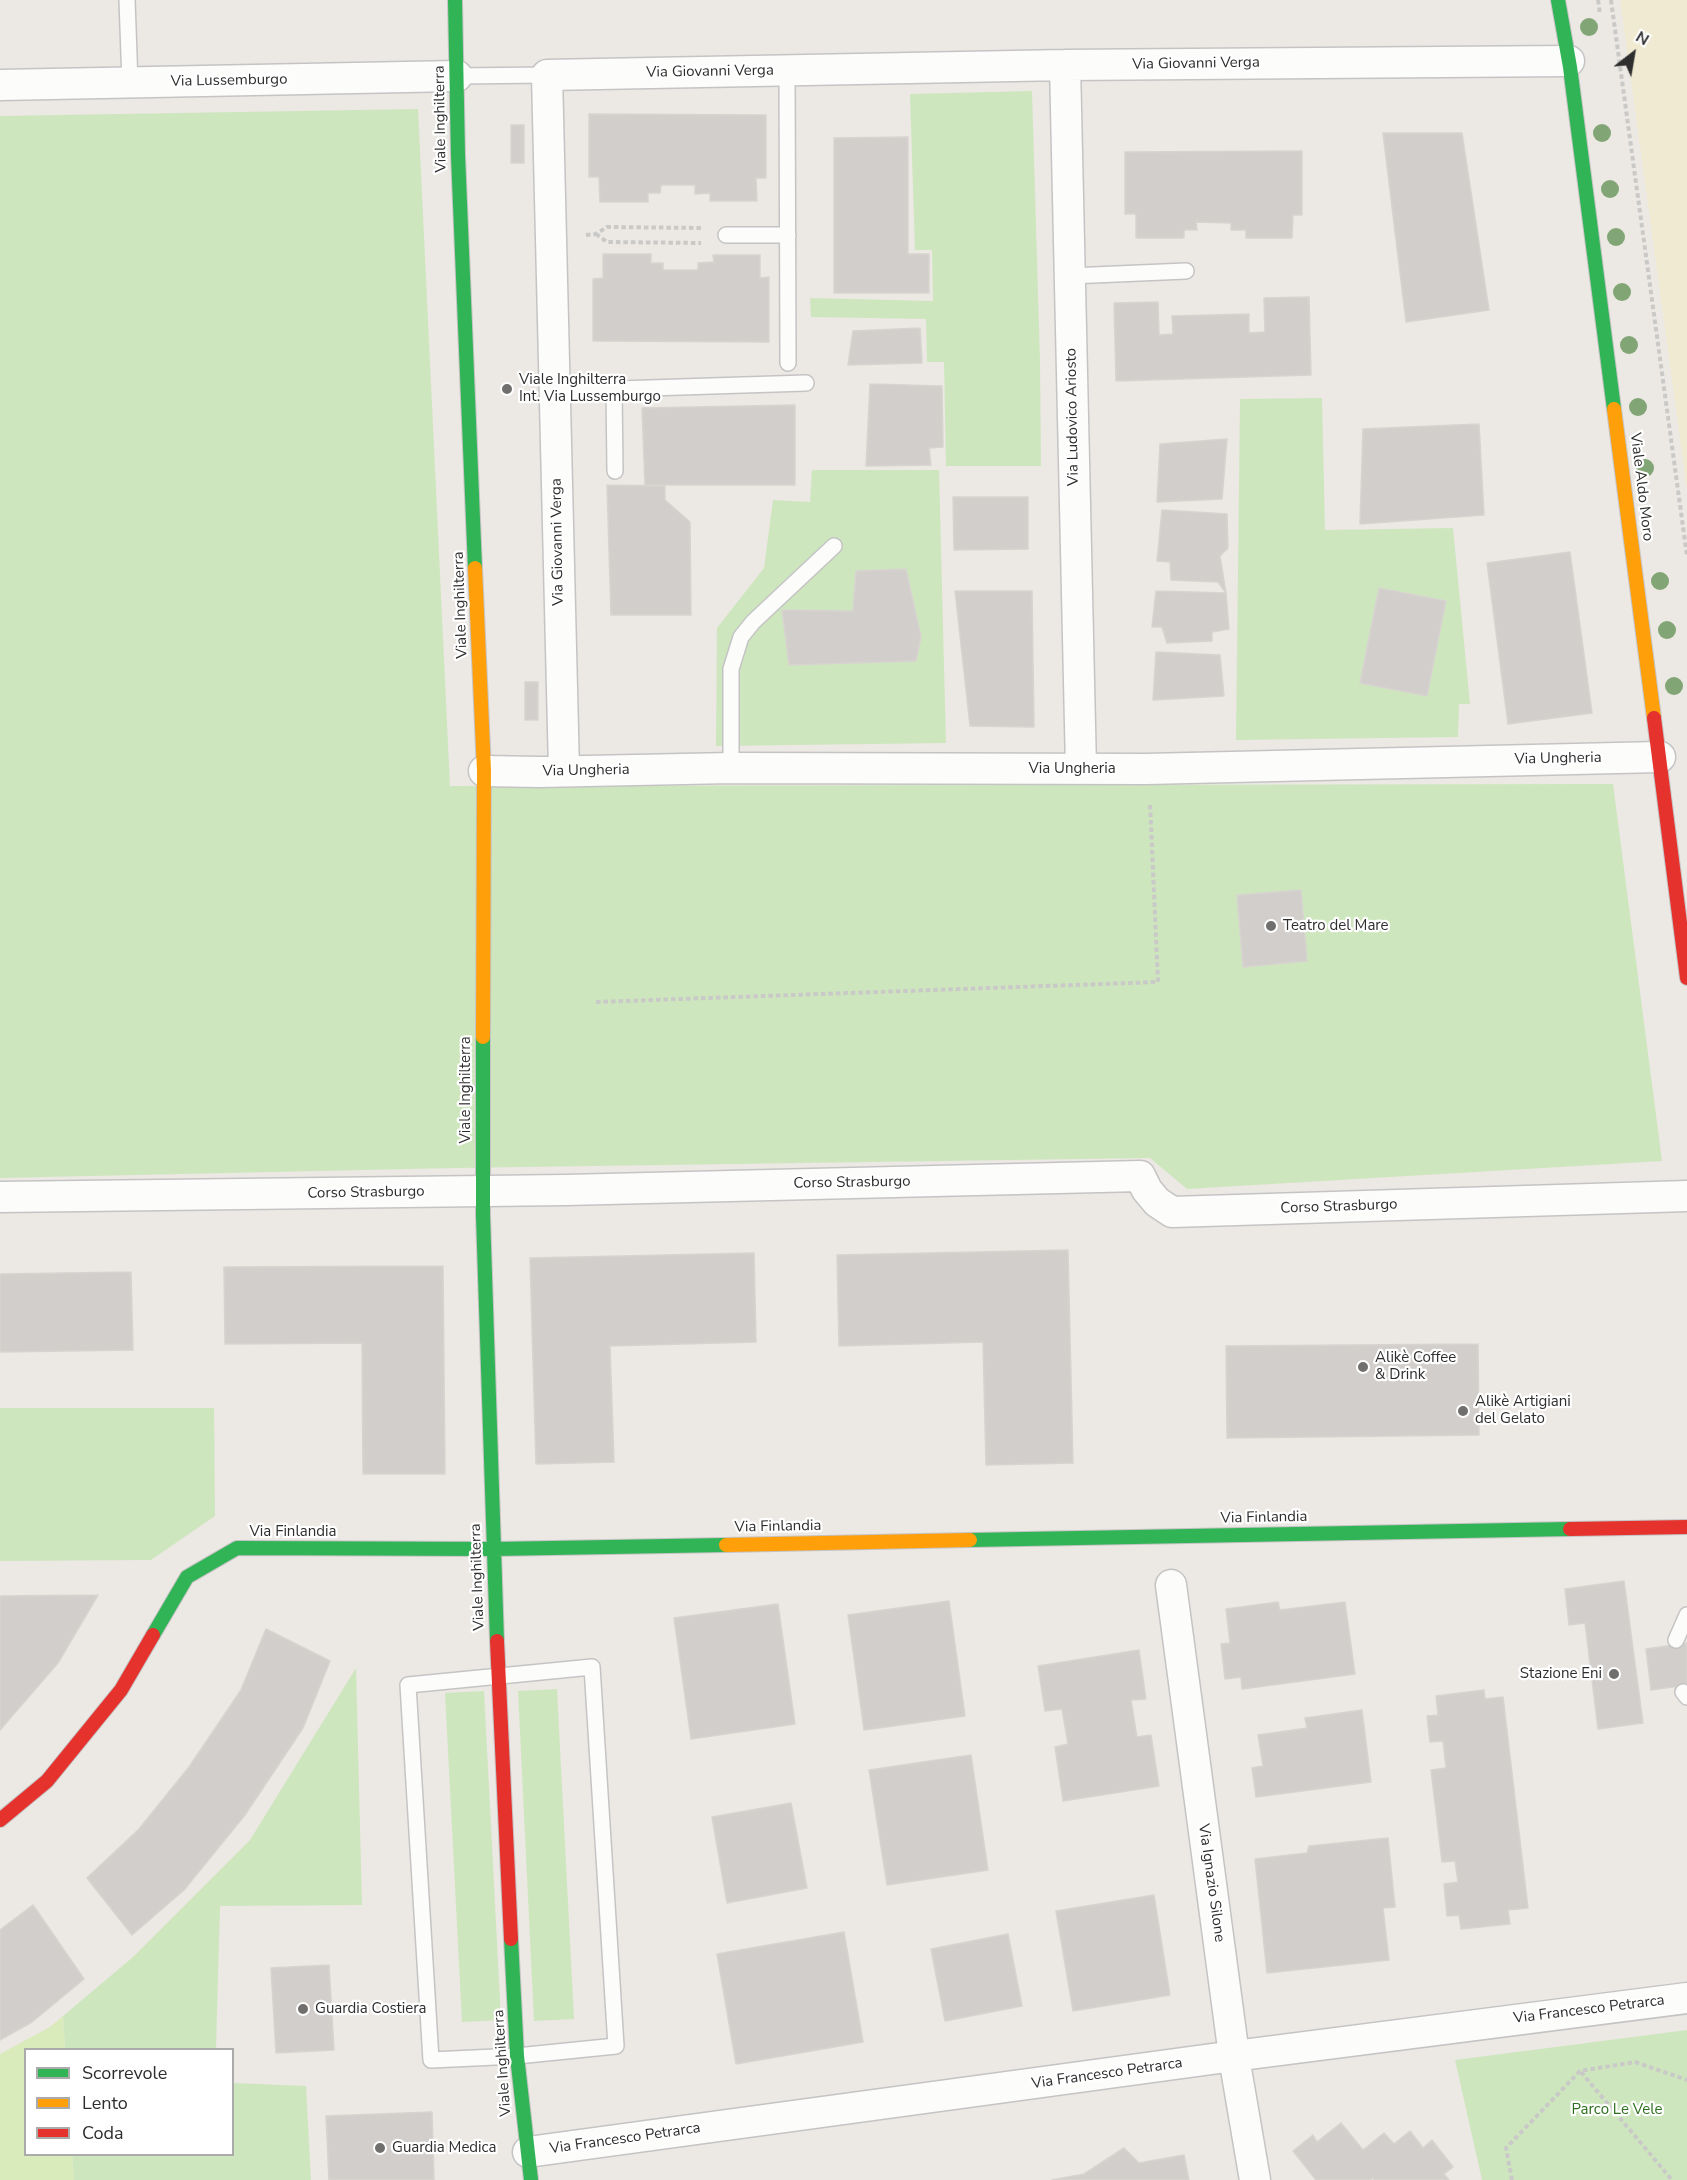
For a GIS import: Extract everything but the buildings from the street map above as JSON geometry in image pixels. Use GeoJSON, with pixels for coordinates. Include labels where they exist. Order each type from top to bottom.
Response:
{"type":"FeatureCollection","features":[{"type":"Feature","properties":{"kind":"street","name":"Viale Inghilterra"},"geometry":{"type":"LineString","coordinates":[[455,0],[459,179],[484,771],[483,1190],[493,1549],[517,2056],[529,2166]]}},
{"type":"Feature","properties":{"kind":"street","name":"Viale Aldo Moro"},"geometry":{"type":"LineString","coordinates":[[1558,0],[1569,60],[1687,978]]}},
{"type":"Feature","properties":{"kind":"street","name":"Via Giovanni Verga"},"geometry":{"type":"LineString","coordinates":[[564,771],[547,75],[1065,65],[1569,60]]}},
{"type":"Feature","properties":{"kind":"street","name":"Via Ludovico Ariosto"},"geometry":{"type":"LineString","coordinates":[[1065,65],[1081,769]]}},
{"type":"Feature","properties":{"kind":"street","name":"Via Lussemburgo"},"geometry":{"type":"LineString","coordinates":[[0,85],[457,76]]}},
{"type":"Feature","properties":{"kind":"street","name":"Via Ungheria"},"geometry":{"type":"LineString","coordinates":[[484,771],[731,768],[1146,769],[1660,757]]}},
{"type":"Feature","properties":{"kind":"street","name":"Corso Strasburgo"},"geometry":{"type":"LineString","coordinates":[[0,1197],[566,1190],[1140,1176],[1156,1202],[1172,1212],[1687,1196]]}},
{"type":"Feature","properties":{"kind":"street","name":"Via Finlandia"},"geometry":{"type":"LineString","coordinates":[[0,1820],[47,1781],[121,1690],[187,1577],[237,1548],[493,1549],[1687,1527]]}},
{"type":"Feature","properties":{"kind":"street","name":"Via Ignazio Silone"},"geometry":{"type":"LineString","coordinates":[[1171,1585],[1234,2056],[1255,2180]]}},
{"type":"Feature","properties":{"kind":"street","name":"Via Francesco Petrarca"},"geometry":{"type":"LineString","coordinates":[[529,2166],[1234,2056],[1687,1998]]}},
{"type":"Feature","properties":{"kind":"lane"},"geometry":{"type":"LineString","coordinates":[[127,0],[130,82]]}},
{"type":"Feature","properties":{"kind":"lane"},"geometry":{"type":"LineString","coordinates":[[787,70],[788,363]]}},
{"type":"Feature","properties":{"kind":"lane"},"geometry":{"type":"LineString","coordinates":[[457,76],[547,75]]}},
{"type":"Feature","properties":{"kind":"lane"},"geometry":{"type":"LineString","coordinates":[[726,235],[788,235]]}},
{"type":"Feature","properties":{"kind":"lane"},"geometry":{"type":"LineString","coordinates":[[1070,276],[1186,271]]}},
{"type":"Feature","properties":{"kind":"lane"},"geometry":{"type":"LineString","coordinates":[[555,391],[806,383]]}},
{"type":"Feature","properties":{"kind":"lane"},"geometry":{"type":"LineString","coordinates":[[614,389],[615,471]]}},
{"type":"Feature","properties":{"kind":"lane"},"geometry":{"type":"LineString","coordinates":[[731,768],[732,669],[741,637],[760,615],[834,546]]}},
{"type":"Feature","properties":{"kind":"lane"},"geometry":{"type":"LineString","coordinates":[[1676,1640],[1687,1615]]}},
{"type":"Feature","properties":{"kind":"lane"},"geometry":{"type":"LineString","coordinates":[[592,1667],[616,2046],[517,2056],[431,2060],[408,1684],[592,1667]]}},
{"type":"Feature","properties":{"kind":"path"},"geometry":{"type":"LineString","coordinates":[[1611,0],[1687,556]]}},
{"type":"Feature","properties":{"kind":"path"},"geometry":{"type":"LineString","coordinates":[[596,234],[607,242],[718,243],[726,235],[715,228],[607,227]]}},
{"type":"Feature","properties":{"kind":"path"},"geometry":{"type":"LineString","coordinates":[[596,1002],[1158,982],[1150,803],[1146,769]]}},
{"type":"Feature","properties":{"kind":"path"},"geometry":{"type":"LineString","coordinates":[[1512,2180],[1506,2148],[1580,2071],[1635,2062],[1687,2080]]}},
{"type":"Feature","properties":{"kind":"path"},"geometry":{"type":"LineString","coordinates":[[1580,2071],[1672,2180]]}},
{"type":"Feature","properties":{"kind":"green space"},"geometry":{"type":"Polygon","coordinates":[[[1032,91],[1041,466],[946,466],[944,362],[927,362],[926,319],[811,317],[810,298],[933,301],[932,250],[915,250],[910,94],[1032,91]]]}},
{"type":"Feature","properties":{"kind":"green space"},"geometry":{"type":"Polygon","coordinates":[[[418,109],[450,786],[1613,784],[1662,1161],[1187,1189],[1150,1158],[454,1168],[0,1178],[0,116],[418,109]]]}},
{"type":"Feature","properties":{"kind":"green space"},"geometry":{"type":"Polygon","coordinates":[[[1322,398],[1325,530],[1453,528],[1470,704],[1459,704],[1458,737],[1236,740],[1240,399],[1322,398]]]}},
{"type":"Feature","properties":{"kind":"green space"},"geometry":{"type":"Polygon","coordinates":[[[812,470],[939,470],[946,743],[716,746],[717,628],[764,568],[773,500],[810,502],[812,470]]]}},
{"type":"Feature","properties":{"kind":"green space"},"geometry":{"type":"Polygon","coordinates":[[[0,1408],[214,1408],[215,1516],[151,1560],[0,1561],[0,1408]]]}},
{"type":"Feature","properties":{"kind":"green space"},"geometry":{"type":"Polygon","coordinates":[[[356,1668],[362,1905],[220,1906],[216,2048],[65,2048],[63,2016],[133,1957],[250,1840],[356,1668]]]}},
{"type":"Feature","properties":{"kind":"green space"},"geometry":{"type":"Polygon","coordinates":[[[557,1689],[574,2019],[534,2021],[518,1691],[557,1689]]]}},
{"type":"Feature","properties":{"kind":"green space"},"geometry":{"type":"Polygon","coordinates":[[[484,1691],[501,2020],[462,2022],[445,1693],[484,1691]]]}},
{"type":"Feature","properties":{"kind":"green space"},"geometry":{"type":"Polygon","coordinates":[[[63,2016],[65,2048],[24,2048],[24,2156],[72,2156],[74,2180],[0,2180],[0,2054],[50,2027],[63,2016]]]}},
{"type":"Feature","properties":{"kind":"green space","name":"Parco Le Vele"},"geometry":{"type":"Polygon","coordinates":[[[1687,2030],[1687,2180],[1482,2180],[1455,2060],[1687,2030]]]}},
{"type":"Feature","properties":{"kind":"green space"},"geometry":{"type":"Polygon","coordinates":[[[234,2083],[306,2086],[311,2180],[74,2180],[72,2156],[234,2156],[234,2083]]]}},
{"type":"Feature","properties":{"kind":"sand"},"geometry":{"type":"Polygon","coordinates":[[[1620,0],[1687,0],[1687,490],[1620,0]]]}},
{"type":"Feature","properties":{"kind":"traffic: fast"},"geometry":{"type":"LineString","coordinates":[[455,0],[458,155],[475,568]]}},
{"type":"Feature","properties":{"kind":"traffic: fast"},"geometry":{"type":"LineString","coordinates":[[1558,0],[1570,67],[1614,409]]}},
{"type":"Feature","properties":{"kind":"traffic: fast"},"geometry":{"type":"LineString","coordinates":[[483,1037],[483,1215],[497,1641]]}},
{"type":"Feature","properties":{"kind":"traffic: fast"},"geometry":{"type":"LineString","coordinates":[[970,1540],[1570,1529]]}},
{"type":"Feature","properties":{"kind":"traffic: fast"},"geometry":{"type":"LineString","coordinates":[[153,1635],[187,1577],[237,1548],[493,1549],[726,1545]]}},
{"type":"Feature","properties":{"kind":"traffic: fast"},"geometry":{"type":"LineString","coordinates":[[511,1939],[517,2056],[531,2180]]}},
{"type":"Feature","properties":{"kind":"traffic: slow"},"geometry":{"type":"LineString","coordinates":[[1614,409],[1654,718]]}},
{"type":"Feature","properties":{"kind":"traffic: slow"},"geometry":{"type":"LineString","coordinates":[[475,568],[484,771],[483,1037]]}},
{"type":"Feature","properties":{"kind":"traffic: slow"},"geometry":{"type":"LineString","coordinates":[[726,1545],[970,1540]]}},
{"type":"Feature","properties":{"kind":"traffic: jam"},"geometry":{"type":"LineString","coordinates":[[1654,718],[1687,978]]}},
{"type":"Feature","properties":{"kind":"traffic: jam"},"geometry":{"type":"LineString","coordinates":[[1570,1529],[1687,1527]]}},
{"type":"Feature","properties":{"kind":"traffic: jam"},"geometry":{"type":"LineString","coordinates":[[0,1820],[47,1781],[121,1690],[153,1635]]}},
{"type":"Feature","properties":{"kind":"traffic: jam"},"geometry":{"type":"LineString","coordinates":[[497,1641],[511,1939]]}},
{"type":"Feature","properties":{"kind":"place","name":"Viale Inghilterra Int. Via Lussemburgo"},"geometry":{"type":"Point","coordinates":[507,389]}},
{"type":"Feature","properties":{"kind":"place","name":"Teatro del Mare"},"geometry":{"type":"Point","coordinates":[1271,926]}},
{"type":"Feature","properties":{"kind":"place","name":"Alikè Coffee & Drink"},"geometry":{"type":"Point","coordinates":[1363,1367]}},
{"type":"Feature","properties":{"kind":"place","name":"Alikè Artigiani del Gelato"},"geometry":{"type":"Point","coordinates":[1463,1411]}},
{"type":"Feature","properties":{"kind":"place","name":"Stazione Eni"},"geometry":{"type":"Point","coordinates":[1614,1674]}},
{"type":"Feature","properties":{"kind":"place","name":"Guardia Costiera"},"geometry":{"type":"Point","coordinates":[303,2009]}},
{"type":"Feature","properties":{"kind":"place","name":"Guardia Medica"},"geometry":{"type":"Point","coordinates":[380,2148]}}]}
